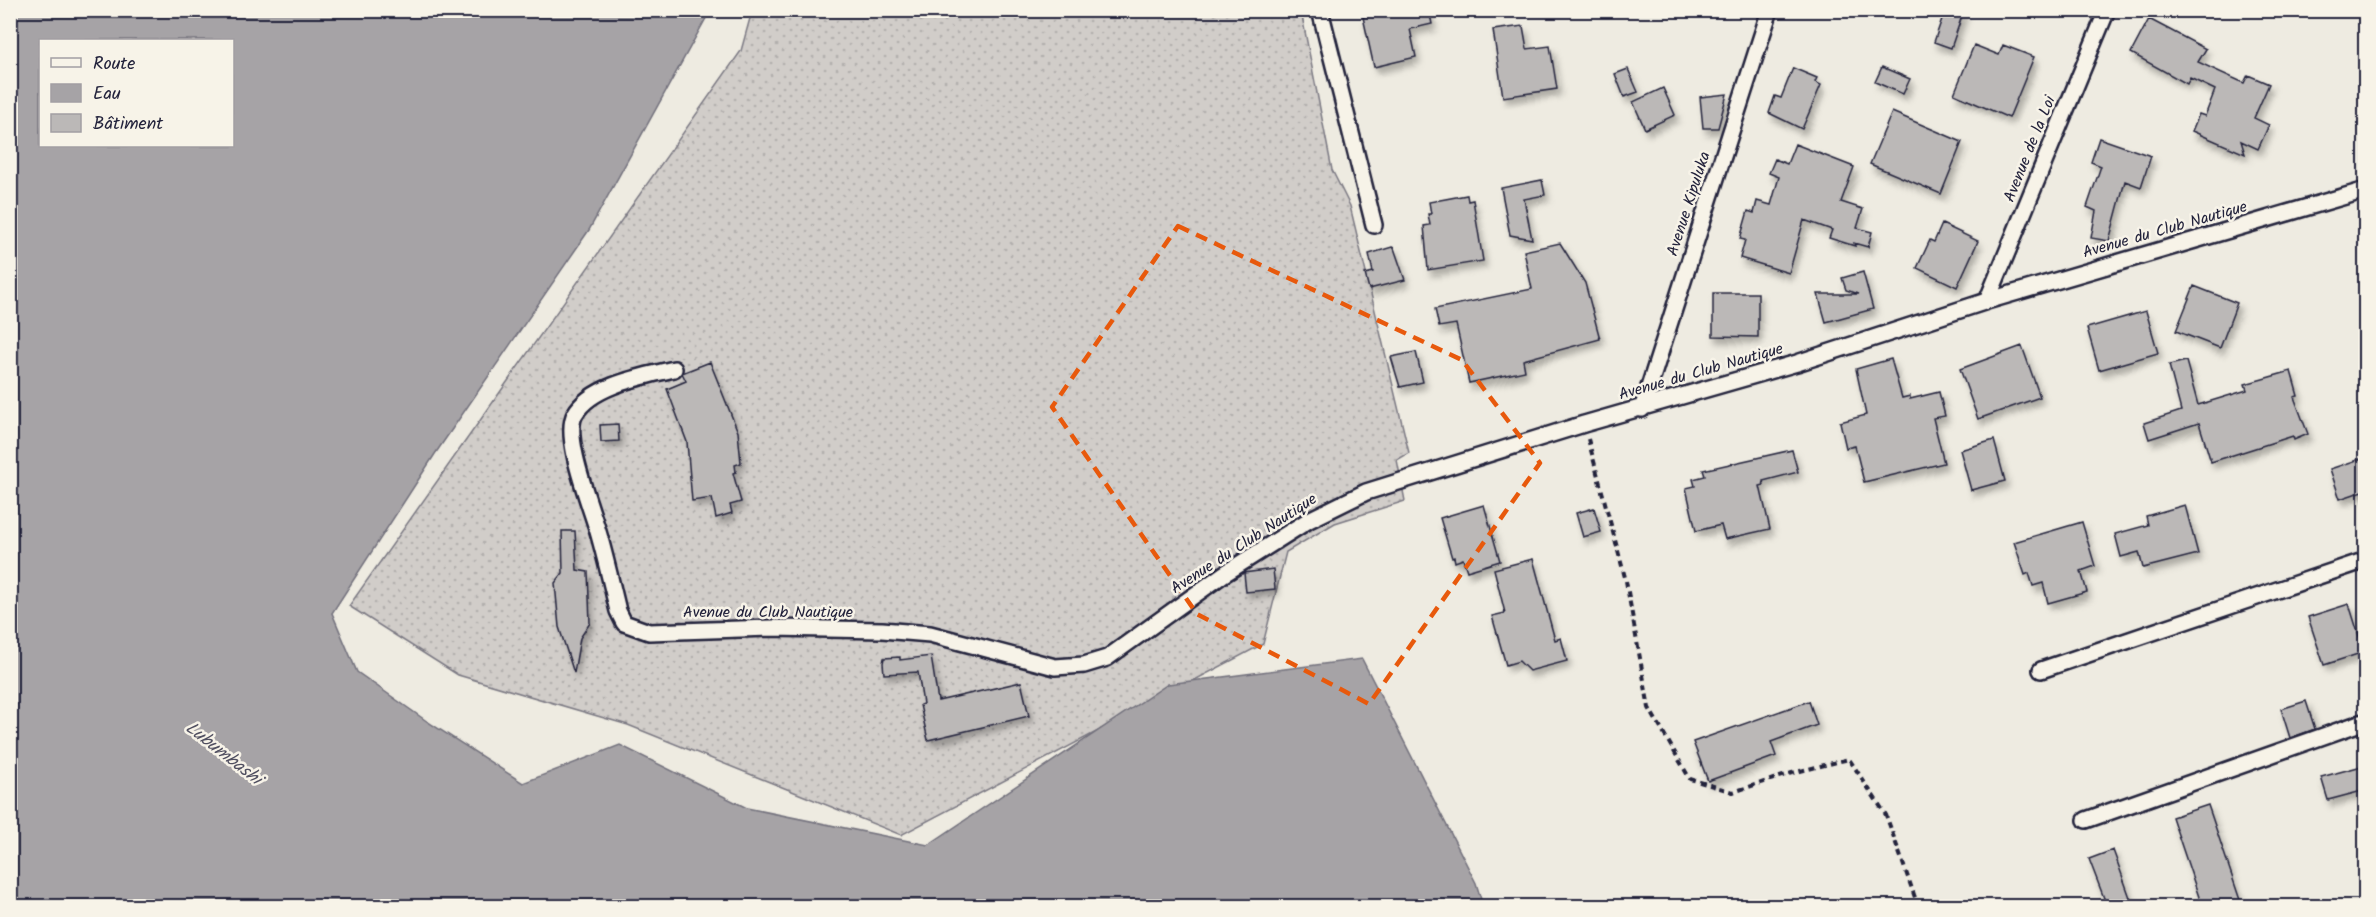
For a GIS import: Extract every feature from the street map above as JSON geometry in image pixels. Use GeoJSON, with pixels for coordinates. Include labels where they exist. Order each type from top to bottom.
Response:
{"type":"FeatureCollection","features":[{"type":"Feature","properties":{"kind":"street"},"geometry":{"type":"LineString","coordinates":[[1320,10],[1374,225]]}},
{"type":"Feature","properties":{"kind":"street","name":"Avenue Kipuluka"},"geometry":{"type":"LineString","coordinates":[[1642,409],[1770,10]]}},
{"type":"Feature","properties":{"kind":"street","name":"Avenue de la Loi"},"geometry":{"type":"LineString","coordinates":[[1987,301],[2107,10]]}},
{"type":"Feature","properties":{"kind":"street","name":"Avenue du Club Nautique"},"geometry":{"type":"LineString","coordinates":[[674,369],[618,383],[601,392],[575,414],[573,425],[577,462],[599,534],[618,611],[624,623],[649,632],[772,628],[920,633],[979,645],[1055,667],[1084,665],[1107,658],[1224,574],[1309,520],[1366,492],[1584,424],[1797,363],[1987,301],[2366,190]]}},
{"type":"Feature","properties":{"kind":"street"},"geometry":{"type":"LineString","coordinates":[[2041,670],[2366,560]]}},
{"type":"Feature","properties":{"kind":"street"},"geometry":{"type":"LineString","coordinates":[[2086,820],[2366,721]]}},
{"type":"Feature","properties":{"kind":"path"},"geometry":{"type":"LineString","coordinates":[[1584,424],[1626,581],[1649,708],[1690,779],[1733,792],[1792,773],[1849,759],[1886,815],[1918,906]]}},
{"type":"Feature","properties":{"kind":"highlighted area"},"geometry":{"type":"Polygon","coordinates":[[[1178,226],[1462,360],[1540,463],[1369,704],[1197,614],[1052,407],[1178,226]]]}},
{"type":"Feature","properties":{"kind":"shaded area"},"geometry":{"type":"Polygon","coordinates":[[[752,11],[1301,11],[1332,170],[1350,206],[1409,453],[1397,460],[1405,501],[1335,523],[1286,552],[1263,644],[901,835],[628,725],[458,675],[349,606],[741,51],[752,11]]]}},
{"type":"Feature","properties":{"kind":"water","name":"Lubumbashi"},"geometry":{"type":"Polygon","coordinates":[[[10,11],[710,11],[589,230],[435,454],[332,613],[357,672],[428,722],[523,783],[620,745],[747,808],[928,845],[1168,684],[1362,659],[1476,883],[1483,906],[11,906],[10,11]]]}},
{"type":"Feature","properties":{"kind":"building"},"geometry":{"type":"Polygon","coordinates":[[[1391,10],[1429,10],[1432,24],[1410,29],[1416,57],[1374,67],[1363,17],[1391,10]]]}},
{"type":"Feature","properties":{"kind":"building"},"geometry":{"type":"Polygon","coordinates":[[[1945,10],[1964,10],[1951,48],[1934,42],[1945,10]]]}},
{"type":"Feature","properties":{"kind":"building"},"geometry":{"type":"Polygon","coordinates":[[[2149,19],[2206,49],[2198,62],[2244,83],[2248,75],[2269,84],[2254,118],[2269,125],[2258,149],[2241,141],[2245,154],[2192,131],[2199,114],[2205,116],[2215,90],[2190,78],[2187,84],[2131,53],[2149,19]]]}},
{"type":"Feature","properties":{"kind":"building"},"geometry":{"type":"Polygon","coordinates":[[[1523,26],[1527,49],[1550,46],[1557,89],[1503,97],[1493,30],[1523,26]]]}},
{"type":"Feature","properties":{"kind":"building"},"geometry":{"type":"Polygon","coordinates":[[[1974,45],[1999,55],[2003,45],[2034,57],[2009,118],[1954,94],[1974,45]]]}},
{"type":"Feature","properties":{"kind":"building"},"geometry":{"type":"Polygon","coordinates":[[[1882,67],[1910,79],[1903,94],[1875,82],[1882,67]]]}},
{"type":"Feature","properties":{"kind":"building"},"geometry":{"type":"Polygon","coordinates":[[[1793,68],[1817,78],[1815,82],[1821,85],[1802,129],[1769,113],[1775,96],[1781,98],[1793,68]]]}},
{"type":"Feature","properties":{"kind":"building"},"geometry":{"type":"Polygon","coordinates":[[[1628,69],[1638,92],[1624,97],[1615,74],[1628,69]]]}},
{"type":"Feature","properties":{"kind":"building"},"geometry":{"type":"Polygon","coordinates":[[[1663,88],[1675,115],[1645,129],[1633,102],[1663,88]]]}},
{"type":"Feature","properties":{"kind":"building"},"geometry":{"type":"Polygon","coordinates":[[[1727,94],[1718,128],[1703,128],[1700,97],[1727,94]]]}},
{"type":"Feature","properties":{"kind":"building"},"geometry":{"type":"Polygon","coordinates":[[[1892,112],[1962,142],[1941,194],[1870,164],[1892,112]]]}},
{"type":"Feature","properties":{"kind":"building"},"geometry":{"type":"Polygon","coordinates":[[[2099,138],[2151,156],[2141,187],[2125,181],[2109,241],[2091,238],[2096,211],[2087,207],[2101,166],[2091,162],[2099,138]]]}},
{"type":"Feature","properties":{"kind":"building"},"geometry":{"type":"Polygon","coordinates":[[[1795,144],[1854,167],[1841,202],[1863,209],[1857,228],[1872,232],[1868,247],[1854,243],[1855,246],[1829,238],[1832,230],[1804,220],[1789,273],[1740,258],[1745,240],[1740,239],[1748,211],[1754,213],[1757,201],[1771,205],[1779,177],[1769,173],[1775,159],[1787,164],[1795,144]]]}},
{"type":"Feature","properties":{"kind":"building"},"geometry":{"type":"Polygon","coordinates":[[[1542,180],[1545,195],[1524,199],[1532,239],[1510,235],[1501,188],[1542,180]]]}},
{"type":"Feature","properties":{"kind":"building"},"geometry":{"type":"Polygon","coordinates":[[[1467,195],[1468,201],[1473,200],[1483,261],[1428,270],[1424,226],[1430,225],[1429,202],[1467,195]]]}},
{"type":"Feature","properties":{"kind":"building"},"geometry":{"type":"Polygon","coordinates":[[[1942,224],[1978,241],[1957,287],[1917,268],[1930,240],[1934,242],[1942,224]]]}},
{"type":"Feature","properties":{"kind":"building"},"geometry":{"type":"Polygon","coordinates":[[[1560,243],[1585,283],[1600,339],[1523,360],[1525,371],[1469,383],[1456,324],[1439,327],[1435,309],[1532,289],[1524,251],[1560,243]]]}},
{"type":"Feature","properties":{"kind":"building"},"geometry":{"type":"Polygon","coordinates":[[[1392,247],[1405,280],[1369,289],[1365,274],[1373,272],[1369,254],[1392,247]]]}},
{"type":"Feature","properties":{"kind":"building"},"geometry":{"type":"Polygon","coordinates":[[[1863,272],[1873,309],[1826,322],[1818,294],[1859,294],[1846,290],[1842,278],[1863,272]]]}},
{"type":"Feature","properties":{"kind":"building"},"geometry":{"type":"Polygon","coordinates":[[[2194,286],[2237,303],[2220,348],[2176,331],[2194,286]]]}},
{"type":"Feature","properties":{"kind":"building"},"geometry":{"type":"Polygon","coordinates":[[[1713,293],[1758,293],[1758,337],[1713,336],[1713,293]]]}},
{"type":"Feature","properties":{"kind":"building"},"geometry":{"type":"Polygon","coordinates":[[[2146,311],[2158,353],[2099,370],[2087,328],[2146,311]]]}},
{"type":"Feature","properties":{"kind":"building"},"geometry":{"type":"Polygon","coordinates":[[[2022,346],[2040,397],[1978,419],[1960,369],[2022,346]]]}},
{"type":"Feature","properties":{"kind":"building"},"geometry":{"type":"Polygon","coordinates":[[[1416,352],[1423,382],[1400,387],[1391,357],[1416,352]]]}},
{"type":"Feature","properties":{"kind":"building"},"geometry":{"type":"Polygon","coordinates":[[[1891,359],[1902,398],[1910,396],[1910,399],[1939,392],[1945,416],[1933,418],[1944,463],[1864,482],[1855,446],[1846,448],[1840,422],[1866,415],[1856,369],[1891,359]]]}},
{"type":"Feature","properties":{"kind":"building"},"geometry":{"type":"Polygon","coordinates":[[[2186,361],[2198,405],[2247,390],[2245,384],[2291,371],[2298,396],[2294,397],[2308,434],[2294,440],[2293,436],[2211,462],[2199,423],[2149,439],[2144,423],[2181,411],[2169,365],[2186,361]]]}},
{"type":"Feature","properties":{"kind":"building"},"geometry":{"type":"Polygon","coordinates":[[[710,362],[738,432],[741,463],[735,465],[736,472],[733,473],[741,502],[730,505],[732,513],[716,518],[712,498],[692,501],[687,442],[667,389],[686,381],[682,373],[710,362]]]}},
{"type":"Feature","properties":{"kind":"building"},"geometry":{"type":"Polygon","coordinates":[[[618,424],[619,441],[601,442],[600,425],[618,424]]]}},
{"type":"Feature","properties":{"kind":"building"},"geometry":{"type":"Polygon","coordinates":[[[1994,440],[2005,481],[1971,490],[1960,450],[1994,440]]]}},
{"type":"Feature","properties":{"kind":"building"},"geometry":{"type":"Polygon","coordinates":[[[1792,450],[1798,472],[1763,481],[1764,485],[1760,486],[1770,529],[1725,539],[1721,525],[1696,531],[1686,488],[1695,486],[1693,479],[1705,476],[1703,470],[1792,450]]]}},
{"type":"Feature","properties":{"kind":"building"},"geometry":{"type":"Polygon","coordinates":[[[2366,457],[2366,490],[2340,499],[2330,469],[2366,457]]]}},
{"type":"Feature","properties":{"kind":"building"},"geometry":{"type":"Polygon","coordinates":[[[1484,505],[1500,561],[1467,571],[1463,559],[1455,562],[1454,557],[1452,558],[1440,518],[1484,505]]]}},
{"type":"Feature","properties":{"kind":"building"},"geometry":{"type":"Polygon","coordinates":[[[2185,505],[2198,554],[2143,568],[2139,552],[2121,557],[2115,534],[2148,525],[2146,516],[2185,505]]]}},
{"type":"Feature","properties":{"kind":"building"},"geometry":{"type":"Polygon","coordinates":[[[1594,508],[1601,532],[1583,537],[1576,513],[1594,508]]]}},
{"type":"Feature","properties":{"kind":"building"},"geometry":{"type":"Polygon","coordinates":[[[2082,522],[2095,566],[2081,571],[2087,592],[2048,603],[2043,583],[2033,586],[2029,573],[2025,575],[2014,542],[2082,522]]]}},
{"type":"Feature","properties":{"kind":"building"},"geometry":{"type":"Polygon","coordinates":[[[562,531],[575,531],[577,570],[588,572],[590,623],[580,638],[574,673],[559,627],[555,583],[563,573],[562,531]]]}},
{"type":"Feature","properties":{"kind":"building"},"geometry":{"type":"Polygon","coordinates":[[[1533,559],[1555,640],[1561,638],[1567,661],[1529,671],[1519,661],[1506,665],[1492,616],[1505,613],[1494,569],[1533,559]]]}},
{"type":"Feature","properties":{"kind":"building"},"geometry":{"type":"Polygon","coordinates":[[[1273,569],[1275,589],[1246,592],[1244,573],[1273,569]]]}},
{"type":"Feature","properties":{"kind":"building"},"geometry":{"type":"Polygon","coordinates":[[[2349,604],[2364,652],[2324,665],[2308,617],[2349,604]]]}},
{"type":"Feature","properties":{"kind":"building"},"geometry":{"type":"Polygon","coordinates":[[[931,656],[938,701],[1021,682],[1029,716],[928,740],[920,705],[923,704],[918,672],[884,674],[883,663],[884,658],[900,657],[900,660],[931,656]]]}},
{"type":"Feature","properties":{"kind":"building"},"geometry":{"type":"Polygon","coordinates":[[[1809,701],[1817,725],[1771,742],[1776,756],[1708,781],[1693,742],[1809,701]]]}},
{"type":"Feature","properties":{"kind":"building"},"geometry":{"type":"Polygon","coordinates":[[[2306,701],[2315,729],[2290,738],[2281,709],[2306,701]]]}},
{"type":"Feature","properties":{"kind":"building"},"geometry":{"type":"Polygon","coordinates":[[[2362,766],[2366,790],[2328,800],[2321,777],[2362,766]]]}},
{"type":"Feature","properties":{"kind":"building"},"geometry":{"type":"Polygon","coordinates":[[[2208,805],[2242,906],[2202,906],[2172,817],[2208,805]]]}},
{"type":"Feature","properties":{"kind":"building"},"geometry":{"type":"Polygon","coordinates":[[[2113,850],[2133,906],[2107,906],[2089,859],[2113,850]]]}}]}
